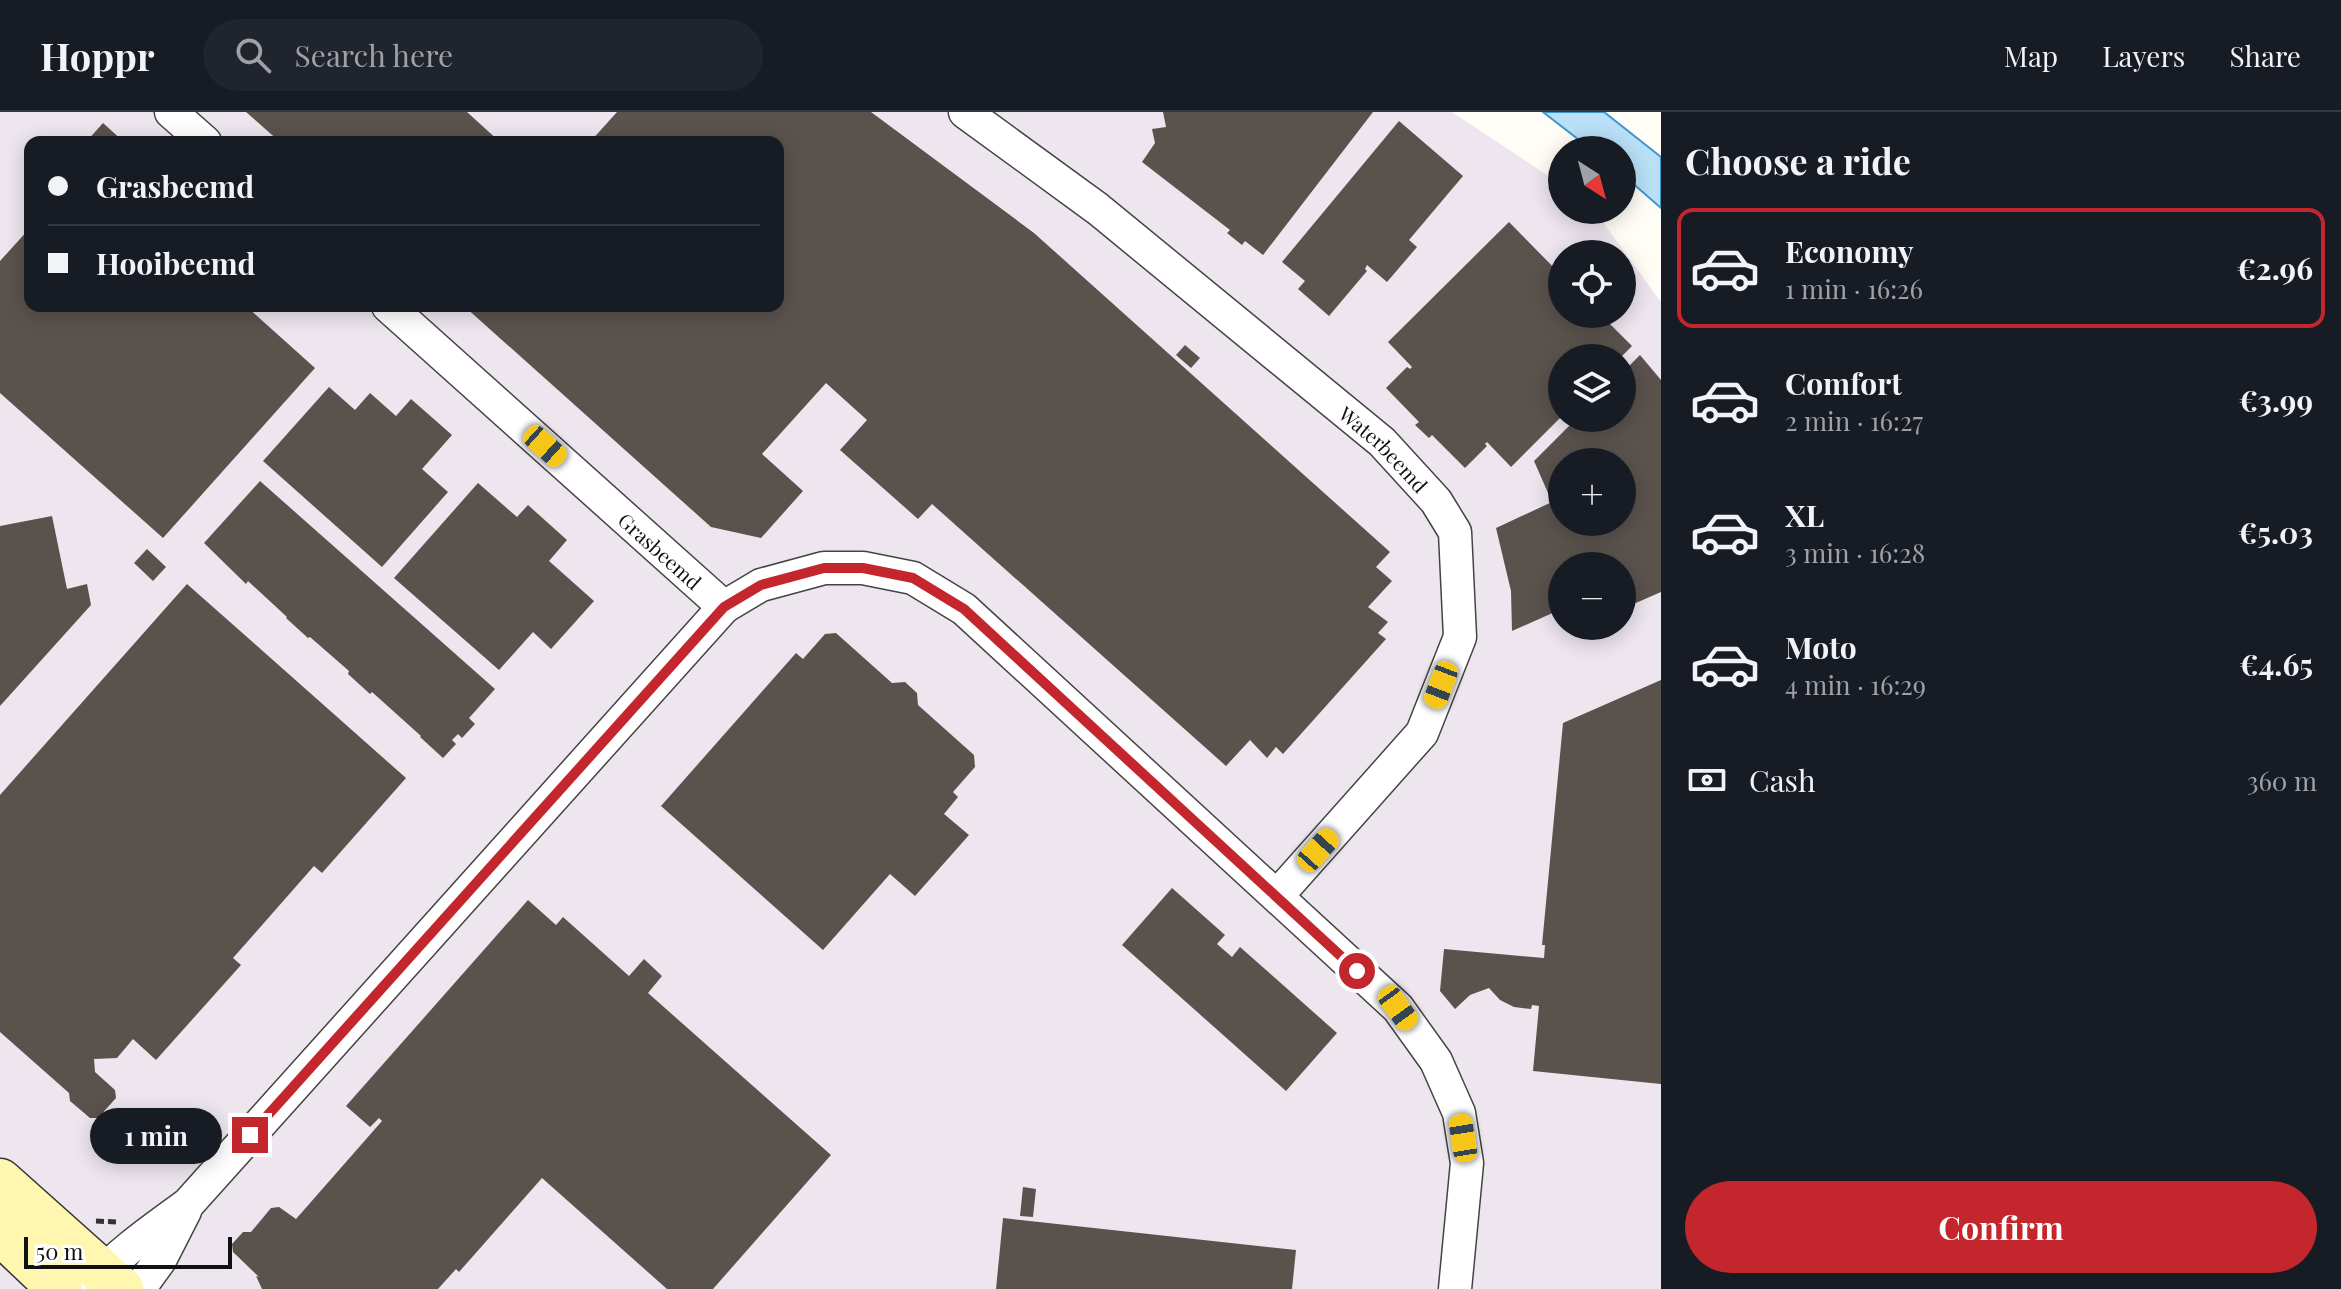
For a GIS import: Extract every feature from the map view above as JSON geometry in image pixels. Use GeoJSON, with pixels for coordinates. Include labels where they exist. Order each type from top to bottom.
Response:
{"type":"FeatureCollection","features":[{"type":"Feature","properties":{"kind":"street"},"geometry":{"type":"LineString","coordinates":[[171,112],[198,136]]}},
{"type":"Feature","properties":{"kind":"street","name":"Waterbeemd"},"geometry":{"type":"LineString","coordinates":[[965,112],[1098,209],[1382,442],[1436,501],[1455,532],[1460,637],[1422,733],[1277,896]]}},
{"type":"Feature","properties":{"kind":"street","name":"Grasbeemd"},"geometry":{"type":"LineString","coordinates":[[395,312],[724,607]]}},
{"type":"Feature","properties":{"kind":"street"},"geometry":{"type":"LineString","coordinates":[[0,1181],[112,1285],[138,1240],[188,1204],[724,607],[761,585],[824,568],[863,568],[913,578],[964,609],[1398,1008],[1436,1061],[1459,1113],[1467,1163],[1455,1289]]}},
{"type":"Feature","properties":{"kind":"street"},"geometry":{"type":"LineString","coordinates":[[0,1232],[60,1289]]}},
{"type":"Feature","properties":{"kind":"shaded area"},"geometry":{"type":"Polygon","coordinates":[[[0,112],[1452,112],[1548,176],[1548,224],[1604,224],[1616,240],[1548,240],[1548,328],[1636,328],[1636,268],[1661,302],[1661,1289],[0,1289],[0,112]]]}},
{"type":"Feature","properties":{"kind":"water"},"geometry":{"type":"Polygon","coordinates":[[[1543,112],[1604,112],[1634,136],[1574,136],[1543,112]]]}},
{"type":"Feature","properties":{"kind":"water"},"geometry":{"type":"Polygon","coordinates":[[[1636,137],[1661,157],[1661,208],[1636,186],[1636,137]]]}},
{"type":"Feature","properties":{"kind":"building"},"geometry":{"type":"Polygon","coordinates":[[[246,112],[467,112],[493,136],[273,136],[246,112]]]}},
{"type":"Feature","properties":{"kind":"building"},"geometry":{"type":"Polygon","coordinates":[[[617,112],[871,112],[1034,233],[1390,552],[1376,567],[1392,581],[1368,607],[1388,622],[1378,633],[1386,639],[1283,754],[1276,747],[1267,758],[1250,740],[1226,766],[932,504],[918,519],[840,450],[867,420],[826,383],[762,454],[803,491],[761,538],[711,527],[471,312],[784,312],[784,136],[595,136],[617,112]]]}},
{"type":"Feature","properties":{"kind":"building"},"geometry":{"type":"Polygon","coordinates":[[[1163,112],[1373,112],[1263,255],[1245,241],[1242,245],[1227,233],[1230,230],[1142,162],[1155,143],[1152,129],[1166,127],[1163,112]]]}},
{"type":"Feature","properties":{"kind":"building"},"geometry":{"type":"Polygon","coordinates":[[[1399,121],[1463,176],[1409,240],[1417,247],[1387,282],[1367,265],[1367,271],[1329,316],[1298,289],[1305,281],[1282,262],[1399,121]]]}},
{"type":"Feature","properties":{"kind":"building"},"geometry":{"type":"Polygon","coordinates":[[[103,123],[117,136],[91,136],[103,123]]]}},
{"type":"Feature","properties":{"kind":"building"},"geometry":{"type":"Polygon","coordinates":[[[1509,222],[1548,262],[1548,328],[1614,328],[1630,344],[1548,344],[1548,430],[1511,467],[1487,442],[1487,446],[1465,468],[1432,435],[1429,438],[1415,425],[1419,422],[1386,388],[1407,367],[1412,367],[1388,342],[1509,222]]]}},
{"type":"Feature","properties":{"kind":"building"},"geometry":{"type":"Polygon","coordinates":[[[24,235],[24,312],[253,312],[315,368],[163,538],[0,393],[0,261],[24,235]]]}},
{"type":"Feature","properties":{"kind":"building"},"geometry":{"type":"Polygon","coordinates":[[[1185,345],[1200,358],[1191,368],[1176,355],[1185,345]]]}},
{"type":"Feature","properties":{"kind":"building"},"geometry":{"type":"Polygon","coordinates":[[[1640,355],[1661,380],[1661,592],[1636,603],[1636,552],[1548,552],[1548,615],[1512,631],[1511,591],[1496,528],[1548,504],[1548,536],[1636,536],[1636,448],[1548,448],[1548,493],[1534,461],[1563,432],[1636,432],[1636,359],[1640,355]]]}},
{"type":"Feature","properties":{"kind":"building"},"geometry":{"type":"Polygon","coordinates":[[[329,387],[355,410],[370,393],[396,416],[411,399],[452,435],[422,469],[448,492],[382,567],[263,461],[329,387]]]}},
{"type":"Feature","properties":{"kind":"building"},"geometry":{"type":"Polygon","coordinates":[[[260,481],[495,689],[469,718],[475,724],[462,738],[458,734],[452,740],[456,744],[443,758],[204,543],[260,481]]]}},
{"type":"Feature","properties":{"kind":"building"},"geometry":{"type":"Polygon","coordinates":[[[478,483],[517,517],[528,505],[567,540],[549,561],[594,601],[551,649],[533,632],[499,670],[394,578],[478,483]]]}},
{"type":"Feature","properties":{"kind":"building"},"geometry":{"type":"Polygon","coordinates":[[[52,516],[67,589],[87,584],[91,605],[0,706],[0,526],[52,516]]]}},
{"type":"Feature","properties":{"kind":"building"},"geometry":{"type":"Polygon","coordinates":[[[147,549],[166,567],[153,581],[134,563],[147,549]]]}},
{"type":"Feature","properties":{"kind":"building"},"geometry":{"type":"Polygon","coordinates":[[[187,584],[406,778],[322,873],[314,866],[233,958],[241,965],[156,1060],[133,1039],[117,1058],[94,1059],[95,1072],[115,1090],[116,1098],[98,1118],[90,1118],[70,1101],[69,1093],[0,1032],[0,795],[187,584]]]}},
{"type":"Feature","properties":{"kind":"building"},"geometry":{"type":"Polygon","coordinates":[[[836,633],[892,683],[905,682],[917,693],[918,705],[974,755],[975,767],[953,792],[958,797],[944,814],[969,835],[915,896],[890,874],[823,950],[661,806],[796,653],[803,659],[825,634],[836,633]]]}},
{"type":"Feature","properties":{"kind":"building"},"geometry":{"type":"Polygon","coordinates":[[[1661,680],[1661,1084],[1533,1071],[1539,1006],[1532,1005],[1531,1009],[1514,1007],[1500,1000],[1489,988],[1470,995],[1455,1009],[1440,991],[1444,949],[1544,958],[1545,945],[1542,945],[1563,723],[1661,680]]]}},
{"type":"Feature","properties":{"kind":"building"},"geometry":{"type":"Polygon","coordinates":[[[1172,888],[1225,935],[1217,944],[1232,957],[1240,947],[1337,1033],[1286,1091],[1122,945],[1172,888]]]}},
{"type":"Feature","properties":{"kind":"building"},"geometry":{"type":"Polygon","coordinates":[[[528,900],[556,925],[563,917],[629,976],[644,959],[662,976],[648,993],[831,1155],[713,1289],[667,1289],[542,1178],[459,1272],[456,1269],[438,1289],[262,1289],[256,1276],[259,1277],[233,1252],[232,1244],[243,1232],[251,1232],[271,1208],[279,1207],[296,1219],[382,1121],[379,1118],[370,1127],[346,1106],[528,900]]]}},
{"type":"Feature","properties":{"kind":"building"},"geometry":{"type":"Polygon","coordinates":[[[1023,1187],[1036,1189],[1033,1217],[1020,1216],[1023,1187]]]}},
{"type":"Feature","properties":{"kind":"building"},"geometry":{"type":"Polygon","coordinates":[[[1003,1218],[1296,1250],[1292,1289],[996,1289],[1003,1218]]]}},
{"type":"Feature","properties":{"kind":"route"},"geometry":{"type":"LineString","coordinates":[[250,1135],[724,607],[761,585],[824,568],[863,568],[913,578],[964,609],[1357,971]]}}]}
